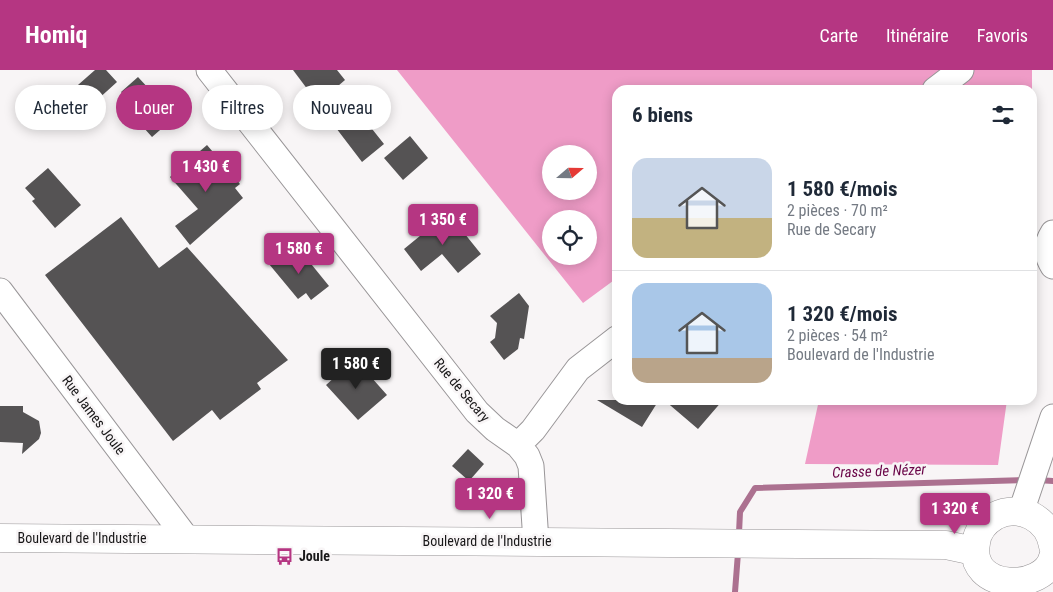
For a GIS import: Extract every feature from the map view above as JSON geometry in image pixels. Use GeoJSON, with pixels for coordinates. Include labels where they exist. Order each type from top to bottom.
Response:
{"type":"FeatureCollection","features":[{"type":"Feature","properties":{"kind":"street","name":"Rue de Secary"},"geometry":{"type":"LineString","coordinates":[[209,70],[477,412],[495,429],[518,445],[527,456],[531,466],[536,542]]}},
{"type":"Feature","properties":{"kind":"street"},"geometry":{"type":"LineString","coordinates":[[942,85],[961,70]]}},
{"type":"Feature","properties":{"kind":"street"},"geometry":{"type":"LineString","coordinates":[[1053,233],[1047,246],[1048,256],[1053,266]]}},
{"type":"Feature","properties":{"kind":"street","name":"Rue James Joule"},"geometry":{"type":"LineString","coordinates":[[0,291],[187,539]]}},
{"type":"Feature","properties":{"kind":"street"},"geometry":{"type":"LineString","coordinates":[[518,445],[533,430],[578,369],[612,343]]}},
{"type":"Feature","properties":{"kind":"street"},"geometry":{"type":"LineString","coordinates":[[1053,417],[1029,490],[1031,515],[1048,530],[1053,546]]}},
{"type":"Feature","properties":{"kind":"street"},"geometry":{"type":"LineString","coordinates":[[1029,490],[1007,512],[994,517],[976,537],[974,551],[976,563],[986,579],[1002,589],[1014,591],[1026,589],[1037,584],[1046,575],[1052,564],[1053,556]]}},
{"type":"Feature","properties":{"kind":"street","name":"Boulevard de l'Industrie"},"geometry":{"type":"LineString","coordinates":[[0,538],[946,545],[974,551]]}},
{"type":"Feature","properties":{"kind":"shaded area"},"geometry":{"type":"Polygon","coordinates":[[[397,70],[1032,70],[1032,85],[612,85],[612,282],[583,303],[553,265],[597,265],[597,210],[542,210],[542,252],[397,70]]]}},
{"type":"Feature","properties":{"kind":"shaded area"},"geometry":{"type":"Polygon","coordinates":[[[818,405],[1006,405],[998,465],[805,464],[818,405]]]}},
{"type":"Feature","properties":{"kind":"building"},"geometry":{"type":"Polygon","coordinates":[[[95,70],[106,70],[117,82],[106,92],[106,85],[78,85],[95,70]]]}},
{"type":"Feature","properties":{"kind":"building"},"geometry":{"type":"Polygon","coordinates":[[[293,70],[337,70],[345,80],[339,85],[304,85],[293,70]]]}},
{"type":"Feature","properties":{"kind":"building"},"geometry":{"type":"Polygon","coordinates":[[[138,77],[145,85],[129,85],[138,77]]]}},
{"type":"Feature","properties":{"kind":"building"},"geometry":{"type":"Polygon","coordinates":[[[146,130],[160,130],[152,137],[146,130]]]}},
{"type":"Feature","properties":{"kind":"building"},"geometry":{"type":"Polygon","coordinates":[[[338,130],[373,130],[384,144],[362,162],[338,130]]]}},
{"type":"Feature","properties":{"kind":"building"},"geometry":{"type":"Polygon","coordinates":[[[410,136],[428,158],[403,180],[384,158],[410,136]]]}},
{"type":"Feature","properties":{"kind":"building"},"geometry":{"type":"Polygon","coordinates":[[[207,145],[240,184],[235,188],[243,198],[190,245],[175,226],[198,209],[170,177],[207,145]]]}},
{"type":"Feature","properties":{"kind":"building"},"geometry":{"type":"Polygon","coordinates":[[[48,168],[81,205],[55,228],[32,201],[35,199],[25,188],[48,168]]]}},
{"type":"Feature","properties":{"kind":"building"},"geometry":{"type":"Polygon","coordinates":[[[448,213],[481,254],[458,273],[442,254],[421,271],[404,249],[448,213]]]}},
{"type":"Feature","properties":{"kind":"building"},"geometry":{"type":"Polygon","coordinates":[[[121,217],[159,268],[187,247],[288,360],[257,383],[261,389],[220,420],[212,410],[173,441],[45,275],[121,217]]]}},
{"type":"Feature","properties":{"kind":"building"},"geometry":{"type":"Polygon","coordinates":[[[290,247],[298,257],[303,254],[329,286],[311,300],[306,293],[298,299],[269,264],[290,247]]]}},
{"type":"Feature","properties":{"kind":"building"},"geometry":{"type":"Polygon","coordinates":[[[519,293],[529,306],[524,339],[520,338],[518,349],[504,360],[490,342],[495,338],[497,323],[490,316],[519,293]]]}},
{"type":"Feature","properties":{"kind":"building"},"geometry":{"type":"Polygon","coordinates":[[[355,359],[387,395],[358,420],[326,385],[355,359]]]}},
{"type":"Feature","properties":{"kind":"building"},"geometry":{"type":"Polygon","coordinates":[[[597,400],[612,400],[612,405],[656,405],[642,427],[597,400]]]}},
{"type":"Feature","properties":{"kind":"building"},"geometry":{"type":"Polygon","coordinates":[[[670,405],[719,405],[698,429],[670,405]]]}},
{"type":"Feature","properties":{"kind":"building"},"geometry":{"type":"Polygon","coordinates":[[[0,406],[23,406],[23,412],[39,421],[41,433],[39,439],[22,454],[23,443],[0,442],[0,406]]]}},
{"type":"Feature","properties":{"kind":"building"},"geometry":{"type":"Polygon","coordinates":[[[468,449],[484,464],[469,481],[452,466],[468,449]]]}},
{"type":"Feature","properties":{"kind":"waterway","name":"Crasse de Nézer"},"geometry":{"type":"LineString","coordinates":[[739,533],[740,512],[755,488],[1027,480]]}},
{"type":"Feature","properties":{"kind":"waterway","name":"Crasse de Nézer"},"geometry":{"type":"LineString","coordinates":[[1037,480],[1053,481]]}},
{"type":"Feature","properties":{"kind":"waterway","name":"Crasse de Nézer"},"geometry":{"type":"LineString","coordinates":[[735,592],[738,553]]}},
{"type":"Feature","properties":{"kind":"place","name":"Joule"},"geometry":{"type":"Point","coordinates":[285,556]}}]}
